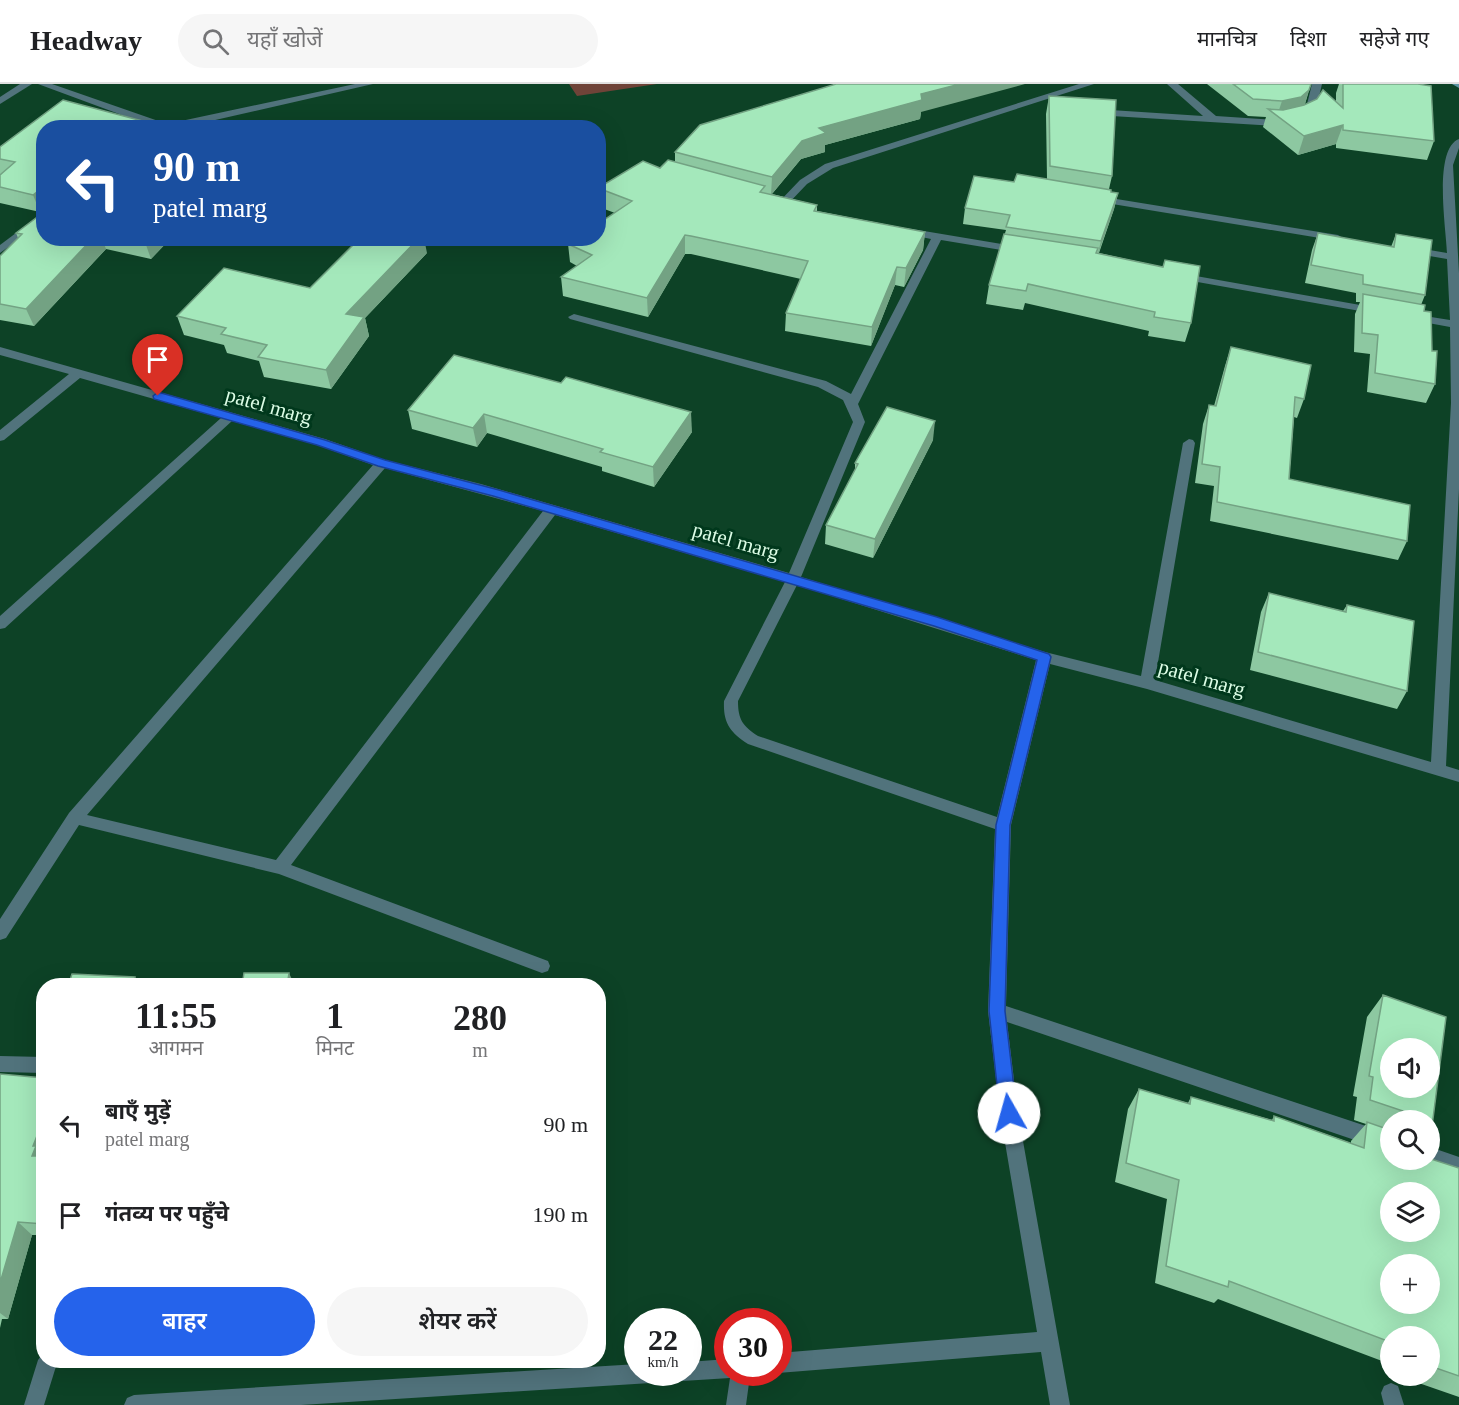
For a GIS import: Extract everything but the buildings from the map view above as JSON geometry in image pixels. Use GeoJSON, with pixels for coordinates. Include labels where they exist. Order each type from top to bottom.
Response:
{"type":"FeatureCollection","features":[{"type":"Feature","properties":{"kind":"street"},"geometry":{"type":"LineString","coordinates":[[0,101],[27,84]]}},
{"type":"Feature","properties":{"kind":"street"},"geometry":{"type":"LineString","coordinates":[[43,84],[144,120]]}},
{"type":"Feature","properties":{"kind":"street"},"geometry":{"type":"LineString","coordinates":[[197,120],[368,84]]}},
{"type":"Feature","properties":{"kind":"street"},"geometry":{"type":"LineString","coordinates":[[782,204],[802,181],[821,169],[1089,84]]}},
{"type":"Feature","properties":{"kind":"street"},"geometry":{"type":"LineString","coordinates":[[1172,84],[1214,120]]}},
{"type":"Feature","properties":{"kind":"street"},"geometry":{"type":"LineString","coordinates":[[1085,112],[1277,123],[1300,118],[1311,109],[1317,84]]}},
{"type":"Feature","properties":{"kind":"street"},"geometry":{"type":"LineString","coordinates":[[1015,107],[1050,109]]}},
{"type":"Feature","properties":{"kind":"street"},"geometry":{"type":"LineString","coordinates":[[1438,770],[1457,403],[1456,325],[1448,165],[1453,149],[1459,142]]}},
{"type":"Feature","properties":{"kind":"street"},"geometry":{"type":"LineString","coordinates":[[1084,197],[1353,241]]}},
{"type":"Feature","properties":{"kind":"street"},"geometry":{"type":"LineString","coordinates":[[0,250],[36,221]]}},
{"type":"Feature","properties":{"kind":"street"},"geometry":{"type":"LineString","coordinates":[[893,228],[937,238],[1030,252]]}},
{"type":"Feature","properties":{"kind":"street"},"geometry":{"type":"LineString","coordinates":[[853,402],[937,238]]}},
{"type":"Feature","properties":{"kind":"street"},"geometry":{"type":"LineString","coordinates":[[1398,248],[1453,257]]}},
{"type":"Feature","properties":{"kind":"street"},"geometry":{"type":"LineString","coordinates":[[1168,275],[1456,325]]}},
{"type":"Feature","properties":{"kind":"street"},"geometry":{"type":"LineString","coordinates":[[574,317],[822,384],[841,392],[853,402],[859,422],[793,580],[731,701],[730,719],[737,730],[753,740],[1003,825]]}},
{"type":"Feature","properties":{"kind":"street","name":"patel marg"},"geometry":{"type":"LineString","coordinates":[[0,351],[321,442],[382,463],[552,509],[937,622],[1044,657],[1147,683],[1459,776]]}},
{"type":"Feature","properties":{"kind":"street"},"geometry":{"type":"LineString","coordinates":[[0,437],[78,373]]}},
{"type":"Feature","properties":{"kind":"street"},"geometry":{"type":"LineString","coordinates":[[0,624],[230,416]]}},
{"type":"Feature","properties":{"kind":"street"},"geometry":{"type":"LineString","coordinates":[[1147,683],[1190,443]]}},
{"type":"Feature","properties":{"kind":"street"},"geometry":{"type":"LineString","coordinates":[[0,933],[75,818],[382,463]]}},
{"type":"Feature","properties":{"kind":"street"},"geometry":{"type":"LineString","coordinates":[[280,868],[552,509]]}},
{"type":"Feature","properties":{"kind":"street"},"geometry":{"type":"LineString","coordinates":[[1044,657],[1003,825],[997,1011],[1009,1113],[1060,1405]]}},
{"type":"Feature","properties":{"kind":"street"},"geometry":{"type":"LineString","coordinates":[[75,818],[280,868],[542,966]]}},
{"type":"Feature","properties":{"kind":"street"},"geometry":{"type":"LineString","coordinates":[[997,1011],[1380,1140]]}},
{"type":"Feature","properties":{"kind":"street"},"geometry":{"type":"LineString","coordinates":[[0,1064],[36,1065]]}},
{"type":"Feature","properties":{"kind":"street"},"geometry":{"type":"LineString","coordinates":[[1440,1159],[1459,1166]]}},
{"type":"Feature","properties":{"kind":"street"},"geometry":{"type":"LineString","coordinates":[[792,1362],[1050,1341]]}},
{"type":"Feature","properties":{"kind":"street"},"geometry":{"type":"LineString","coordinates":[[34,1405],[46,1368]]}},
{"type":"Feature","properties":{"kind":"street"},"geometry":{"type":"LineString","coordinates":[[134,1405],[314,1400],[624,1376]]}},
{"type":"Feature","properties":{"kind":"street"},"geometry":{"type":"LineString","coordinates":[[736,1405],[738,1386]]}},
{"type":"Feature","properties":{"kind":"shaded area"},"geometry":{"type":"Polygon","coordinates":[[[569,84],[657,84],[577,96],[569,84]]]}},
{"type":"Feature","properties":{"kind":"route"},"geometry":{"type":"LineString","coordinates":[[158,396],[321,442],[382,463],[495,493],[937,622],[1044,657],[1003,825],[997,1011],[1009,1113]]}}]}
